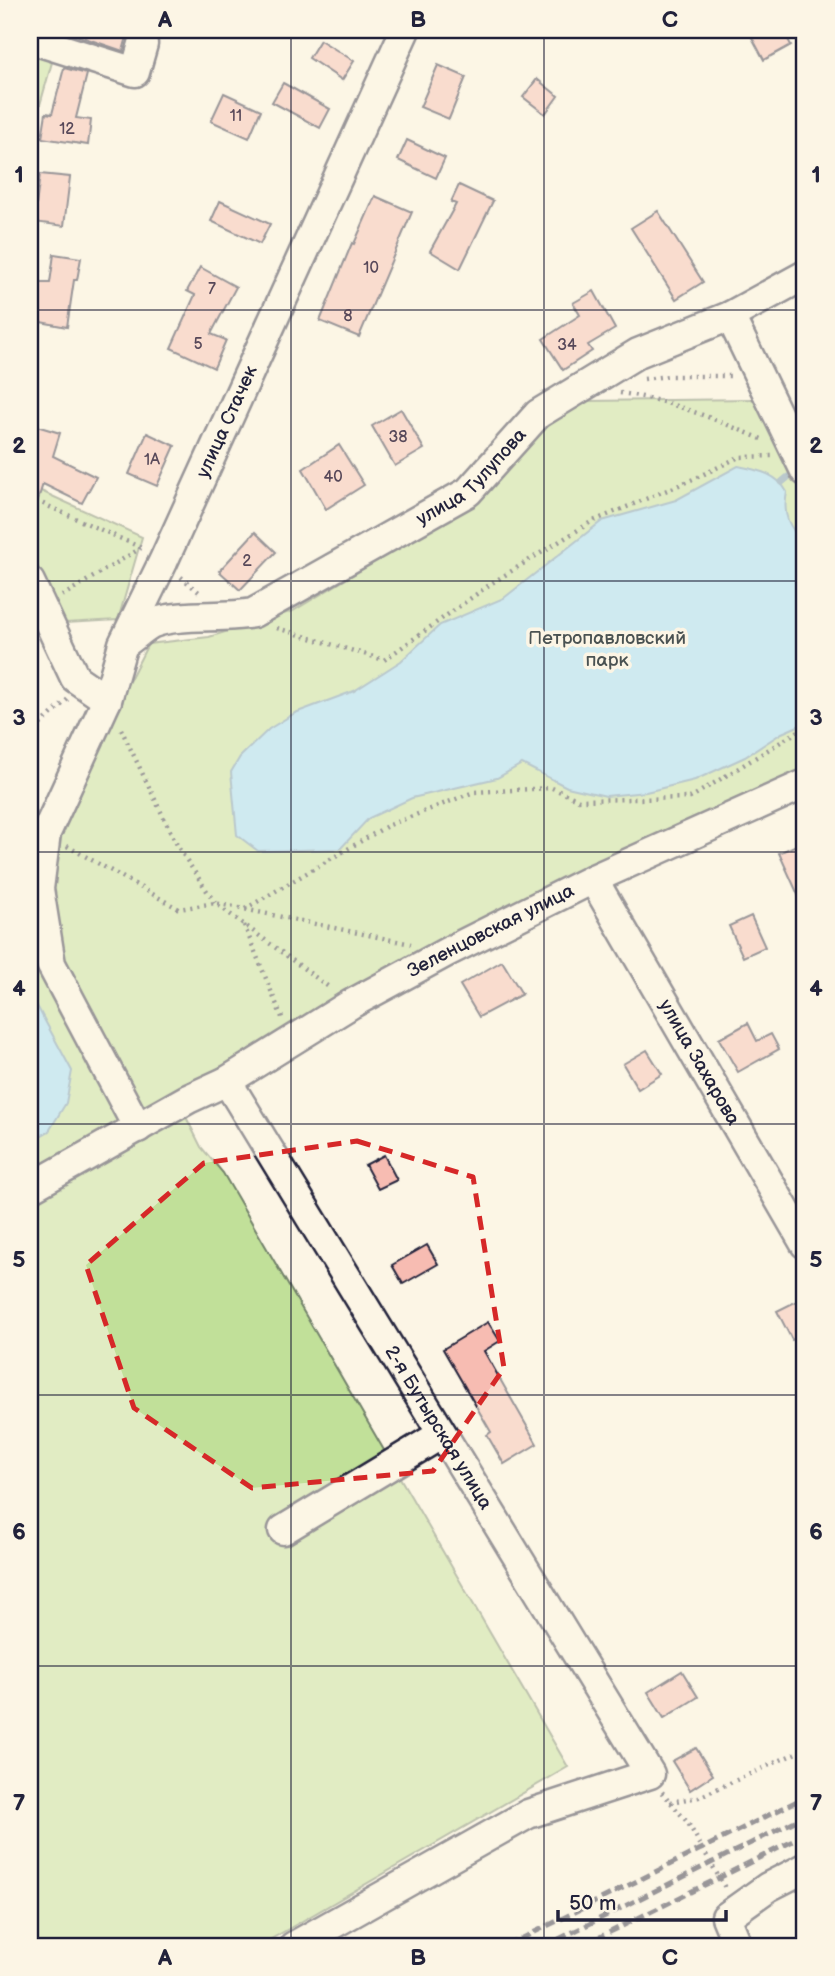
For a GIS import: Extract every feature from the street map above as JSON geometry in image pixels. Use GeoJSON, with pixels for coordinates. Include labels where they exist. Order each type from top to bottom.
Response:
{"type":"FeatureCollection","features":[{"type":"Feature","properties":{"kind":"street","name":"улица Стачек"},"geometry":{"type":"LineString","coordinates":[[138,1128],[51,964],[39,889],[43,826],[96,692],[123,644],[152,555],[405,30]]}},
{"type":"Feature","properties":{"kind":"street"},"geometry":{"type":"LineString","coordinates":[[30,39],[135,72],[143,44]]}},
{"type":"Feature","properties":{"kind":"street","name":"улица Тулупова"},"geometry":{"type":"LineString","coordinates":[[123,644],[153,624],[193,617],[232,617],[253,613],[468,492],[538,414],[653,346],[730,316],[805,275]]}},
{"type":"Feature","properties":{"kind":"street"},"geometry":{"type":"LineString","coordinates":[[730,316],[801,463]]}},
{"type":"Feature","properties":{"kind":"street"},"geometry":{"type":"LineString","coordinates":[[35,594],[75,678],[96,692]]}},
{"type":"Feature","properties":{"kind":"street","name":"Зеленцовская улица"},"geometry":{"type":"LineString","coordinates":[[30,1188],[188,1099],[227,1081],[351,1004],[447,952],[593,879],[805,783]]}},
{"type":"Feature","properties":{"kind":"street","name":"улица Захарова"},"geometry":{"type":"LineString","coordinates":[[593,879],[805,1244]]}},
{"type":"Feature","properties":{"kind":"street","name":"2-я Бутырская улица"},"geometry":{"type":"LineString","coordinates":[[227,1081],[650,1774],[528,1814],[294,1946]]}},
{"type":"Feature","properties":{"kind":"street"},"geometry":{"type":"LineString","coordinates":[[283,1530],[442,1434]]}},
{"type":"Feature","properties":{"kind":"street"},"geometry":{"type":"LineString","coordinates":[[738,1946],[726,1917],[759,1892],[805,1868]]}},
{"type":"Feature","properties":{"kind":"path"},"geometry":{"type":"LineString","coordinates":[[643,379],[730,375],[764,387]]}},
{"type":"Feature","properties":{"kind":"path"},"geometry":{"type":"LineString","coordinates":[[581,388],[651,398],[702,413],[801,463]]}},
{"type":"Feature","properties":{"kind":"path"},"geometry":{"type":"LineString","coordinates":[[253,613],[278,628],[384,660],[492,583],[591,522],[739,457],[801,463]]}},
{"type":"Feature","properties":{"kind":"path"},"geometry":{"type":"LineString","coordinates":[[30,498],[152,555],[202,594]]}},
{"type":"Feature","properties":{"kind":"path"},"geometry":{"type":"LineString","coordinates":[[35,594],[45,606],[76,588],[152,555]]}},
{"type":"Feature","properties":{"kind":"path"},"geometry":{"type":"LineString","coordinates":[[30,734],[96,692],[178,847],[215,903],[351,1004]]}},
{"type":"Feature","properties":{"kind":"path"},"geometry":{"type":"LineString","coordinates":[[245,909],[387,826],[474,792],[552,788],[579,800],[690,798],[805,727]]}},
{"type":"Feature","properties":{"kind":"path"},"geometry":{"type":"LineString","coordinates":[[43,826],[178,909],[215,903],[447,952]]}},
{"type":"Feature","properties":{"kind":"path"},"geometry":{"type":"LineString","coordinates":[[243,923],[292,1041]]}},
{"type":"Feature","properties":{"kind":"path"},"geometry":{"type":"LineString","coordinates":[[726,1917],[724,1886],[688,1823],[669,1802],[699,1797],[805,1749]]}},
{"type":"Feature","properties":{"kind":"highlighted area"},"geometry":{"type":"Polygon","coordinates":[[[357,1141],[473,1177],[504,1368],[433,1471],[252,1488],[134,1408],[86,1265],[204,1163],[357,1141]]]}},
{"type":"Feature","properties":{"kind":"green space"},"geometry":{"type":"Polygon","coordinates":[[[36,36],[54,55],[38,112],[30,187],[30,92],[34,87],[36,36]]]}},
{"type":"Feature","properties":{"kind":"green space","name":"Петропавловский парк"},"geometry":{"type":"Polygon","coordinates":[[[755,399],[805,498],[805,772],[518,910],[193,1082],[187,1119],[201,1147],[223,1173],[568,1767],[259,1946],[30,1946],[30,819],[62,813],[148,644],[209,637],[293,611],[483,496],[541,431],[585,401],[755,399]]]}},
{"type":"Feature","properties":{"kind":"green space"},"geometry":{"type":"Polygon","coordinates":[[[30,486],[142,537],[118,620],[65,623],[30,551],[30,486]]]}},
{"type":"Feature","properties":{"kind":"water"},"geometry":{"type":"Polygon","coordinates":[[[738,466],[766,473],[778,480],[787,492],[785,508],[788,521],[805,545],[805,723],[782,733],[745,757],[695,780],[646,792],[606,796],[567,787],[522,764],[497,778],[412,798],[369,818],[340,849],[258,851],[237,835],[231,772],[240,757],[269,729],[295,713],[354,691],[401,661],[440,625],[504,598],[602,521],[676,500],[738,466]]]}},
{"type":"Feature","properties":{"kind":"water"},"geometry":{"type":"Polygon","coordinates":[[[30,993],[72,1071],[66,1103],[49,1131],[30,1142],[30,993]]]}},
{"type":"Feature","properties":{"kind":"building"},"geometry":{"type":"Polygon","coordinates":[[[61,30],[129,30],[123,51],[61,30]]]}},
{"type":"Feature","properties":{"kind":"building"},"geometry":{"type":"Polygon","coordinates":[[[748,30],[783,30],[791,45],[764,60],[748,30]]]}},
{"type":"Feature","properties":{"kind":"building"},"geometry":{"type":"Polygon","coordinates":[[[320,40],[354,61],[342,80],[309,58],[320,40]]]}},
{"type":"Feature","properties":{"kind":"building"},"geometry":{"type":"Polygon","coordinates":[[[438,65],[466,77],[449,119],[420,107],[438,65]]]}},
{"type":"Feature","properties":{"kind":"building"},"geometry":{"type":"Polygon","coordinates":[[[64,68],[87,74],[76,118],[91,120],[88,145],[42,138],[46,113],[52,114],[64,68]]]}},
{"type":"Feature","properties":{"kind":"building"},"geometry":{"type":"Polygon","coordinates":[[[537,79],[558,96],[545,114],[523,97],[537,79]]]}},
{"type":"Feature","properties":{"kind":"building"},"geometry":{"type":"Polygon","coordinates":[[[283,83],[330,109],[320,128],[272,102],[283,83]]]}},
{"type":"Feature","properties":{"kind":"building"},"geometry":{"type":"Polygon","coordinates":[[[224,93],[261,110],[249,138],[211,121],[224,93]]]}},
{"type":"Feature","properties":{"kind":"building"},"geometry":{"type":"Polygon","coordinates":[[[407,140],[445,158],[436,178],[398,160],[407,140]]]}},
{"type":"Feature","properties":{"kind":"building"},"geometry":{"type":"Polygon","coordinates":[[[40,174],[70,177],[64,226],[34,222],[40,174]]]}},
{"type":"Feature","properties":{"kind":"building"},"geometry":{"type":"Polygon","coordinates":[[[459,185],[493,201],[460,269],[430,251],[456,204],[451,202],[459,185]]]}},
{"type":"Feature","properties":{"kind":"building"},"geometry":{"type":"Polygon","coordinates":[[[375,196],[412,212],[359,337],[320,321],[352,243],[354,244],[375,196]]]}},
{"type":"Feature","properties":{"kind":"building"},"geometry":{"type":"Polygon","coordinates":[[[220,201],[270,224],[260,244],[211,221],[220,201]]]}},
{"type":"Feature","properties":{"kind":"building"},"geometry":{"type":"Polygon","coordinates":[[[658,211],[703,282],[676,299],[631,228],[658,211]]]}},
{"type":"Feature","properties":{"kind":"building"},"geometry":{"type":"Polygon","coordinates":[[[54,254],[81,258],[77,280],[74,280],[67,327],[30,320],[34,283],[50,283],[54,254]]]}},
{"type":"Feature","properties":{"kind":"building"},"geometry":{"type":"Polygon","coordinates":[[[200,267],[236,287],[211,334],[226,340],[214,368],[171,348],[195,295],[187,291],[200,267]]]}},
{"type":"Feature","properties":{"kind":"building"},"geometry":{"type":"Polygon","coordinates":[[[594,291],[615,329],[588,345],[592,351],[563,370],[543,339],[580,315],[573,303],[594,291]]]}},
{"type":"Feature","properties":{"kind":"building"},"geometry":{"type":"Polygon","coordinates":[[[401,409],[424,449],[395,466],[372,426],[401,409]]]}},
{"type":"Feature","properties":{"kind":"building"},"geometry":{"type":"Polygon","coordinates":[[[30,424],[60,433],[53,456],[96,477],[82,503],[43,484],[33,515],[30,515],[30,424]]]}},
{"type":"Feature","properties":{"kind":"building"},"geometry":{"type":"Polygon","coordinates":[[[147,433],[175,446],[157,486],[129,474],[147,433]]]}},
{"type":"Feature","properties":{"kind":"building"},"geometry":{"type":"Polygon","coordinates":[[[339,445],[364,485],[326,509],[303,469],[339,445]]]}},
{"type":"Feature","properties":{"kind":"building"},"geometry":{"type":"Polygon","coordinates":[[[255,532],[276,552],[240,590],[219,571],[255,532]]]}},
{"type":"Feature","properties":{"kind":"building"},"geometry":{"type":"Polygon","coordinates":[[[805,841],[805,910],[779,853],[805,841]]]}},
{"type":"Feature","properties":{"kind":"building"},"geometry":{"type":"Polygon","coordinates":[[[751,916],[765,947],[743,957],[729,926],[751,916]]]}},
{"type":"Feature","properties":{"kind":"building"},"geometry":{"type":"Polygon","coordinates":[[[502,961],[522,994],[479,1017],[460,985],[502,961]]]}},
{"type":"Feature","properties":{"kind":"building"},"geometry":{"type":"Polygon","coordinates":[[[748,1023],[757,1041],[771,1034],[779,1049],[738,1072],[719,1039],[748,1023]]]}},
{"type":"Feature","properties":{"kind":"building"},"geometry":{"type":"Polygon","coordinates":[[[647,1050],[662,1074],[638,1089],[623,1064],[647,1050]]]}},
{"type":"Feature","properties":{"kind":"building"},"geometry":{"type":"Polygon","coordinates":[[[384,1155],[397,1180],[378,1189],[365,1165],[384,1155]]]}},
{"type":"Feature","properties":{"kind":"building"},"geometry":{"type":"Polygon","coordinates":[[[427,1245],[438,1264],[403,1284],[392,1265],[427,1245]]]}},
{"type":"Feature","properties":{"kind":"building"},"geometry":{"type":"Polygon","coordinates":[[[805,1297],[805,1334],[792,1340],[777,1311],[805,1297]]]}},
{"type":"Feature","properties":{"kind":"building"},"geometry":{"type":"Polygon","coordinates":[[[488,1322],[500,1341],[484,1351],[537,1444],[504,1464],[487,1435],[491,1432],[443,1349],[488,1322]]]}},
{"type":"Feature","properties":{"kind":"building"},"geometry":{"type":"Polygon","coordinates":[[[682,1671],[698,1697],[664,1718],[648,1692],[682,1671]]]}},
{"type":"Feature","properties":{"kind":"building"},"geometry":{"type":"Polygon","coordinates":[[[696,1748],[713,1775],[690,1790],[672,1761],[696,1748]]]}},
{"type":"Feature","properties":{"kind":"waterway"},"geometry":{"type":"LineString","coordinates":[[782,482],[788,477]]}},
{"type":"Feature","properties":{"kind":"railway"},"geometry":{"type":"LineString","coordinates":[[507,1946],[805,1797]]}},
{"type":"Feature","properties":{"kind":"railway"},"geometry":{"type":"LineString","coordinates":[[545,1946],[805,1816]]}},
{"type":"Feature","properties":{"kind":"railway"},"geometry":{"type":"LineString","coordinates":[[582,1946],[805,1835]]}}]}
